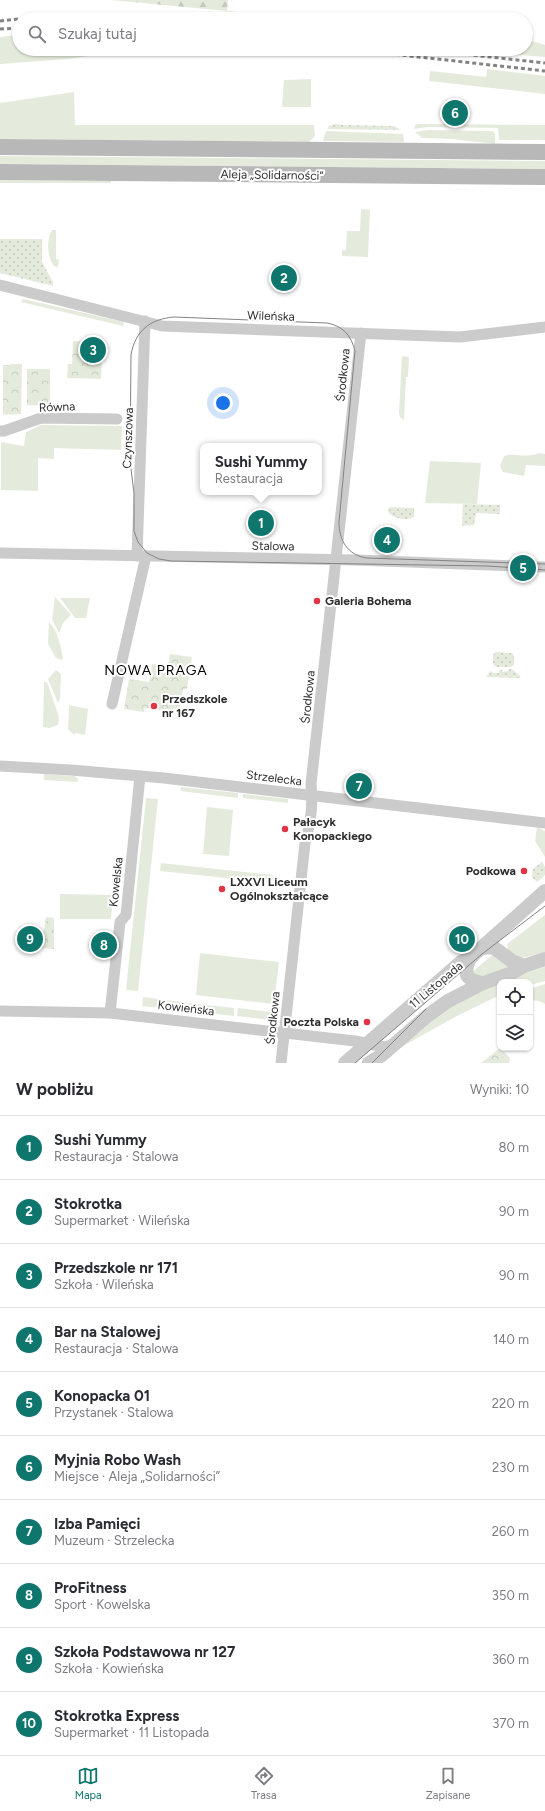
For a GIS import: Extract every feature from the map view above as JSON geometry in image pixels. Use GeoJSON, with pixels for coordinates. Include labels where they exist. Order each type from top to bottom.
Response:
{"type":"FeatureCollection","features":[{"type":"Feature","properties":{"kind":"main road","name":"Aleja „Solidarności”"},"geometry":{"type":"LineString","coordinates":[[0,147],[545,152]]}},
{"type":"Feature","properties":{"kind":"main road","name":"Aleja „Solidarności”"},"geometry":{"type":"LineString","coordinates":[[0,172],[545,177]]}},
{"type":"Feature","properties":{"kind":"street","name":"Wileńska"},"geometry":{"type":"LineString","coordinates":[[0,285],[162,326],[460,337],[545,327]]}},
{"type":"Feature","properties":{"kind":"street","name":"Czynszowa"},"geometry":{"type":"LineString","coordinates":[[112,704],[142,556],[144,321]]}},
{"type":"Feature","properties":{"kind":"street","name":"Środkowa"},"geometry":{"type":"LineString","coordinates":[[281,1063],[305,843],[311,823],[311,784],[361,333]]}},
{"type":"Feature","properties":{"kind":"street","name":"Równa"},"geometry":{"type":"LineString","coordinates":[[0,431],[4,431],[41,418],[117,419]]}},
{"type":"Feature","properties":{"kind":"street","name":"Stalowa"},"geometry":{"type":"LineString","coordinates":[[0,553],[336,560],[545,567]]}},
{"type":"Feature","properties":{"kind":"street","name":"Strzelecka"},"geometry":{"type":"LineString","coordinates":[[0,766],[140,776],[545,823]]}},
{"type":"Feature","properties":{"kind":"street","name":"Kowelska"},"geometry":{"type":"LineString","coordinates":[[110,1013],[120,922],[126,915],[140,776]]}},
{"type":"Feature","properties":{"kind":"street","name":"11 Listopada"},"geometry":{"type":"LineString","coordinates":[[345,1063],[461,962],[470,958],[482,948],[545,891]]}},
{"type":"Feature","properties":{"kind":"street"},"geometry":{"type":"LineString","coordinates":[[482,948],[493,947],[512,961],[524,966]]}},
{"type":"Feature","properties":{"kind":"street"},"geometry":{"type":"LineString","coordinates":[[470,958],[466,967],[468,977],[471,980],[482,983]]}},
{"type":"Feature","properties":{"kind":"street","name":"11 Listopada"},"geometry":{"type":"LineString","coordinates":[[369,1063],[395,1044],[438,1008],[482,983],[512,973],[524,966],[545,959]]}},
{"type":"Feature","properties":{"kind":"street","name":"Kowieńska"},"geometry":{"type":"LineString","coordinates":[[0,1011],[110,1013],[285,1032],[368,1043],[385,1047],[395,1044]]}},
{"type":"Feature","properties":{"kind":"street"},"geometry":{"type":"LineString","coordinates":[[368,1043],[373,1051],[369,1063]]}},
{"type":"Feature","properties":{"kind":"green space"},"geometry":{"type":"Polygon","coordinates":[[[111,0],[228,0],[227,11],[111,0]]]}},
{"type":"Feature","properties":{"kind":"green space"},"geometry":{"type":"Polygon","coordinates":[[[12,36],[12,56],[89,56],[0,64],[0,37],[12,36]]]}},
{"type":"Feature","properties":{"kind":"green space"},"geometry":{"type":"Polygon","coordinates":[[[533,41],[545,45],[545,57],[533,56],[533,41]]]}},
{"type":"Feature","properties":{"kind":"green space"},"geometry":{"type":"Polygon","coordinates":[[[487,69],[545,76],[545,94],[429,81],[430,71],[486,77],[487,69]]]}},
{"type":"Feature","properties":{"kind":"green space"},"geometry":{"type":"Polygon","coordinates":[[[311,79],[311,107],[282,107],[284,80],[311,79]]]}},
{"type":"Feature","properties":{"kind":"green space"},"geometry":{"type":"Polygon","coordinates":[[[74,92],[75,125],[314,125],[315,136],[309,142],[0,139],[0,103],[74,92]]]}},
{"type":"Feature","properties":{"kind":"green space"},"geometry":{"type":"Polygon","coordinates":[[[335,124],[394,126],[401,130],[327,129],[329,126],[335,124]]]}},
{"type":"Feature","properties":{"kind":"green space"},"geometry":{"type":"Polygon","coordinates":[[[416,124],[545,125],[545,140],[499,140],[498,128],[427,127],[414,129],[416,124]]]}},
{"type":"Feature","properties":{"kind":"green space"},"geometry":{"type":"Polygon","coordinates":[[[428,130],[493,131],[495,134],[495,144],[452,139],[422,138],[415,132],[428,130]]]}},
{"type":"Feature","properties":{"kind":"green space"},"geometry":{"type":"Polygon","coordinates":[[[326,131],[403,134],[404,142],[323,141],[326,131]]]}},
{"type":"Feature","properties":{"kind":"green space"},"geometry":{"type":"Polygon","coordinates":[[[0,156],[545,161],[545,169],[0,164],[0,156]]]}},
{"type":"Feature","properties":{"kind":"green space"},"geometry":{"type":"Polygon","coordinates":[[[0,180],[111,181],[111,183],[0,183],[0,180]]]}},
{"type":"Feature","properties":{"kind":"green space"},"geometry":{"type":"Polygon","coordinates":[[[361,209],[370,210],[368,257],[342,256],[342,250],[346,250],[347,231],[360,231],[361,209]]]}},
{"type":"Feature","properties":{"kind":"green space"},"geometry":{"type":"Polygon","coordinates":[[[52,230],[56,230],[56,259],[59,260],[58,267],[54,266],[50,258],[48,248],[52,230]]]}},
{"type":"Feature","properties":{"kind":"green space"},"geometry":{"type":"Polygon","coordinates":[[[0,239],[42,239],[42,262],[53,282],[53,286],[0,273],[0,239]]]}},
{"type":"Feature","properties":{"kind":"green space"},"geometry":{"type":"Polygon","coordinates":[[[23,299],[124,322],[123,326],[21,302],[23,299]]]}},
{"type":"Feature","properties":{"kind":"green space"},"geometry":{"type":"Polygon","coordinates":[[[73,341],[100,342],[99,353],[102,353],[101,379],[67,378],[68,364],[72,364],[73,341]]]}},
{"type":"Feature","properties":{"kind":"green space"},"geometry":{"type":"Polygon","coordinates":[[[402,356],[409,357],[408,377],[406,377],[404,420],[400,417],[399,413],[402,356]]]}},
{"type":"Feature","properties":{"kind":"green space"},"geometry":{"type":"Polygon","coordinates":[[[22,364],[21,414],[3,415],[3,365],[22,364]]]}},
{"type":"Feature","properties":{"kind":"green space"},"geometry":{"type":"Polygon","coordinates":[[[27,369],[50,369],[50,406],[27,405],[27,369]]]}},
{"type":"Feature","properties":{"kind":"green space"},"geometry":{"type":"Polygon","coordinates":[[[41,425],[122,426],[121,450],[54,448],[54,459],[38,458],[38,491],[1,490],[1,442],[24,446],[26,432],[41,425]]]}},
{"type":"Feature","properties":{"kind":"green space"},"geometry":{"type":"Polygon","coordinates":[[[539,453],[545,454],[545,466],[526,465],[524,476],[503,472],[500,466],[504,456],[534,455],[539,453]]]}},
{"type":"Feature","properties":{"kind":"green space"},"geometry":{"type":"Polygon","coordinates":[[[430,461],[481,463],[477,504],[425,503],[430,461]]]}},
{"type":"Feature","properties":{"kind":"green space"},"geometry":{"type":"Polygon","coordinates":[[[463,504],[500,505],[500,514],[476,513],[474,525],[462,526],[463,504]]]}},
{"type":"Feature","properties":{"kind":"green space"},"geometry":{"type":"Polygon","coordinates":[[[389,507],[414,508],[414,517],[407,519],[397,518],[388,512],[389,507]]]}},
{"type":"Feature","properties":{"kind":"green space"},"geometry":{"type":"Polygon","coordinates":[[[55,597],[71,615],[63,623],[59,633],[52,619],[55,597]]]}},
{"type":"Feature","properties":{"kind":"green space"},"geometry":{"type":"Polygon","coordinates":[[[60,598],[90,598],[86,618],[75,618],[60,598]]]}},
{"type":"Feature","properties":{"kind":"green space"},"geometry":{"type":"Polygon","coordinates":[[[49,622],[55,630],[58,638],[63,657],[62,660],[56,658],[48,644],[49,622]]]}},
{"type":"Feature","properties":{"kind":"green space"},"geometry":{"type":"Polygon","coordinates":[[[496,652],[512,653],[514,656],[514,665],[511,667],[496,667],[493,664],[493,655],[496,652]]]}},
{"type":"Feature","properties":{"kind":"green space"},"geometry":{"type":"Polygon","coordinates":[[[170,654],[192,657],[187,689],[183,689],[179,713],[145,708],[144,712],[124,709],[129,679],[149,682],[152,664],[168,666],[170,654]]]}},
{"type":"Feature","properties":{"kind":"green space"},"geometry":{"type":"Polygon","coordinates":[[[509,669],[512,669],[520,676],[520,678],[486,677],[491,671],[493,673],[499,673],[499,670],[502,670],[503,672],[508,671],[509,669]]]}},
{"type":"Feature","properties":{"kind":"green space"},"geometry":{"type":"Polygon","coordinates":[[[56,670],[61,674],[60,699],[58,703],[48,679],[56,670]]]}},
{"type":"Feature","properties":{"kind":"green space"},"geometry":{"type":"Polygon","coordinates":[[[44,682],[47,682],[59,717],[58,725],[49,728],[43,727],[44,682]]]}},
{"type":"Feature","properties":{"kind":"green space"},"geometry":{"type":"Polygon","coordinates":[[[69,705],[88,709],[85,735],[75,733],[74,735],[68,729],[69,705]]]}},
{"type":"Feature","properties":{"kind":"green space"},"geometry":{"type":"Polygon","coordinates":[[[44,774],[75,776],[78,779],[78,782],[44,780],[44,774]]]}},
{"type":"Feature","properties":{"kind":"green space"},"geometry":{"type":"Polygon","coordinates":[[[181,787],[238,793],[238,798],[180,791],[181,787]]]}},
{"type":"Feature","properties":{"kind":"green space"},"geometry":{"type":"Polygon","coordinates":[[[243,794],[288,799],[288,803],[243,798],[243,794]]]}},
{"type":"Feature","properties":{"kind":"green space"},"geometry":{"type":"Polygon","coordinates":[[[146,798],[158,799],[138,991],[126,990],[146,798]]]}},
{"type":"Feature","properties":{"kind":"green space"},"geometry":{"type":"Polygon","coordinates":[[[207,807],[233,810],[229,856],[203,854],[207,807]]]}},
{"type":"Feature","properties":{"kind":"green space"},"geometry":{"type":"Polygon","coordinates":[[[537,827],[545,831],[545,857],[535,841],[537,827]]]}},
{"type":"Feature","properties":{"kind":"green space"},"geometry":{"type":"Polygon","coordinates":[[[542,862],[545,867],[545,875],[537,882],[532,877],[533,869],[542,862]]]}},
{"type":"Feature","properties":{"kind":"green space"},"geometry":{"type":"Polygon","coordinates":[[[161,863],[273,875],[272,883],[160,871],[161,863]]]}},
{"type":"Feature","properties":{"kind":"green space"},"geometry":{"type":"Polygon","coordinates":[[[60,894],[113,895],[111,919],[60,919],[60,894]]]}},
{"type":"Feature","properties":{"kind":"green space"},"geometry":{"type":"Polygon","coordinates":[[[545,915],[545,952],[518,958],[508,950],[507,944],[545,915]]]}},
{"type":"Feature","properties":{"kind":"green space"},"geometry":{"type":"Polygon","coordinates":[[[46,917],[54,918],[54,949],[41,948],[46,917]]]}},
{"type":"Feature","properties":{"kind":"green space"},"geometry":{"type":"Polygon","coordinates":[[[496,952],[509,967],[508,970],[480,976],[472,972],[496,952]]]}},
{"type":"Feature","properties":{"kind":"green space"},"geometry":{"type":"Polygon","coordinates":[[[200,953],[279,962],[274,1004],[196,995],[200,953]]]}},
{"type":"Feature","properties":{"kind":"green space"},"geometry":{"type":"Polygon","coordinates":[[[545,967],[545,981],[533,984],[533,979],[508,979],[545,967]]]}},
{"type":"Feature","properties":{"kind":"green space"},"geometry":{"type":"Polygon","coordinates":[[[497,982],[497,996],[455,1017],[405,1045],[402,1043],[434,1016],[469,994],[497,982]]]}},
{"type":"Feature","properties":{"kind":"green space"},"geometry":{"type":"Polygon","coordinates":[[[545,984],[545,1004],[533,1000],[533,988],[545,984]]]}},
{"type":"Feature","properties":{"kind":"green space"},"geometry":{"type":"Polygon","coordinates":[[[143,997],[181,1002],[180,1010],[142,1006],[143,997]]]}},
{"type":"Feature","properties":{"kind":"green space"},"geometry":{"type":"Polygon","coordinates":[[[189,1003],[234,1008],[234,1016],[189,1011],[189,1003]]]}},
{"type":"Feature","properties":{"kind":"green space"},"geometry":{"type":"Polygon","coordinates":[[[238,1008],[271,1012],[270,1020],[237,1016],[238,1008]]]}},
{"type":"Feature","properties":{"kind":"green space"},"geometry":{"type":"Polygon","coordinates":[[[497,1050],[503,1051],[510,1058],[509,1063],[481,1063],[497,1050]]]}},
{"type":"Feature","properties":{"kind":"tram line"},"geometry":{"type":"LineString","coordinates":[[545,564],[367,558],[354,554],[349,550],[343,541],[339,529],[339,522],[355,351],[349,336],[338,326],[327,323],[174,317],[158,320],[151,324],[145,328],[136,339],[131,355],[130,461],[134,493],[134,531],[138,542],[147,553],[159,559],[171,561],[488,566],[545,570]]}},
{"type":"Feature","properties":{"kind":"tram line"},"geometry":{"type":"LineString","coordinates":[[355,1063],[482,954],[545,906]]}},
{"type":"Feature","properties":{"kind":"tram line"},"geometry":{"type":"LineString","coordinates":[[372,1063],[426,1009]]}},
{"type":"Feature","properties":{"kind":"railway"},"geometry":{"type":"LineString","coordinates":[[0,21],[12,20]]}},
{"type":"Feature","properties":{"kind":"railway"},"geometry":{"type":"LineString","coordinates":[[0,29],[12,28]]}},
{"type":"Feature","properties":{"kind":"railway"},"geometry":{"type":"LineString","coordinates":[[410,56],[545,71]]}},
{"type":"Feature","properties":{"kind":"railway"},"geometry":{"type":"LineString","coordinates":[[482,56],[545,63]]}},
{"type":"Feature","properties":{"kind":"place","name":"Myjnia Robo Wash"},"geometry":{"type":"Point","coordinates":[455,113]}},
{"type":"Feature","properties":{"kind":"place","name":"Stokrotka"},"geometry":{"type":"Point","coordinates":[284,278]}},
{"type":"Feature","properties":{"kind":"place","name":"Przedszkole nr 171"},"geometry":{"type":"Point","coordinates":[93,350]}},
{"type":"Feature","properties":{"kind":"place","name":"Sushi Yummy"},"geometry":{"type":"Point","coordinates":[261,523]}},
{"type":"Feature","properties":{"kind":"place","name":"Bar na Stalowej"},"geometry":{"type":"Point","coordinates":[387,540]}},
{"type":"Feature","properties":{"kind":"place","name":"Konopacka 01"},"geometry":{"type":"Point","coordinates":[523,568]}},
{"type":"Feature","properties":{"kind":"place","name":"Galeria Bohema"},"geometry":{"type":"Point","coordinates":[317,601]}},
{"type":"Feature","properties":{"kind":"place","name":"Przedszkole nr 167"},"geometry":{"type":"Point","coordinates":[154,706]}},
{"type":"Feature","properties":{"kind":"place","name":"Izba Pamięci"},"geometry":{"type":"Point","coordinates":[359,786]}},
{"type":"Feature","properties":{"kind":"place","name":"Pałacyk Konopackiego"},"geometry":{"type":"Point","coordinates":[285,829]}},
{"type":"Feature","properties":{"kind":"place","name":"Podkowa"},"geometry":{"type":"Point","coordinates":[524,871]}},
{"type":"Feature","properties":{"kind":"place","name":"LXXVI Liceum Ogólnokształcące"},"geometry":{"type":"Point","coordinates":[222,889]}},
{"type":"Feature","properties":{"kind":"place","name":"Szkoła Podstawowa nr 127"},"geometry":{"type":"Point","coordinates":[30,939]}},
{"type":"Feature","properties":{"kind":"place","name":"Stokrotka Express"},"geometry":{"type":"Point","coordinates":[462,939]}},
{"type":"Feature","properties":{"kind":"place","name":"ProFitness"},"geometry":{"type":"Point","coordinates":[104,945]}},
{"type":"Feature","properties":{"kind":"place","name":"Poczta Polska"},"geometry":{"type":"Point","coordinates":[367,1022]}},
{"type":"Feature","properties":{"kind":"district","name":"NOWA PRAGA"},"geometry":{"type":"Point","coordinates":[156,670]}}]}
